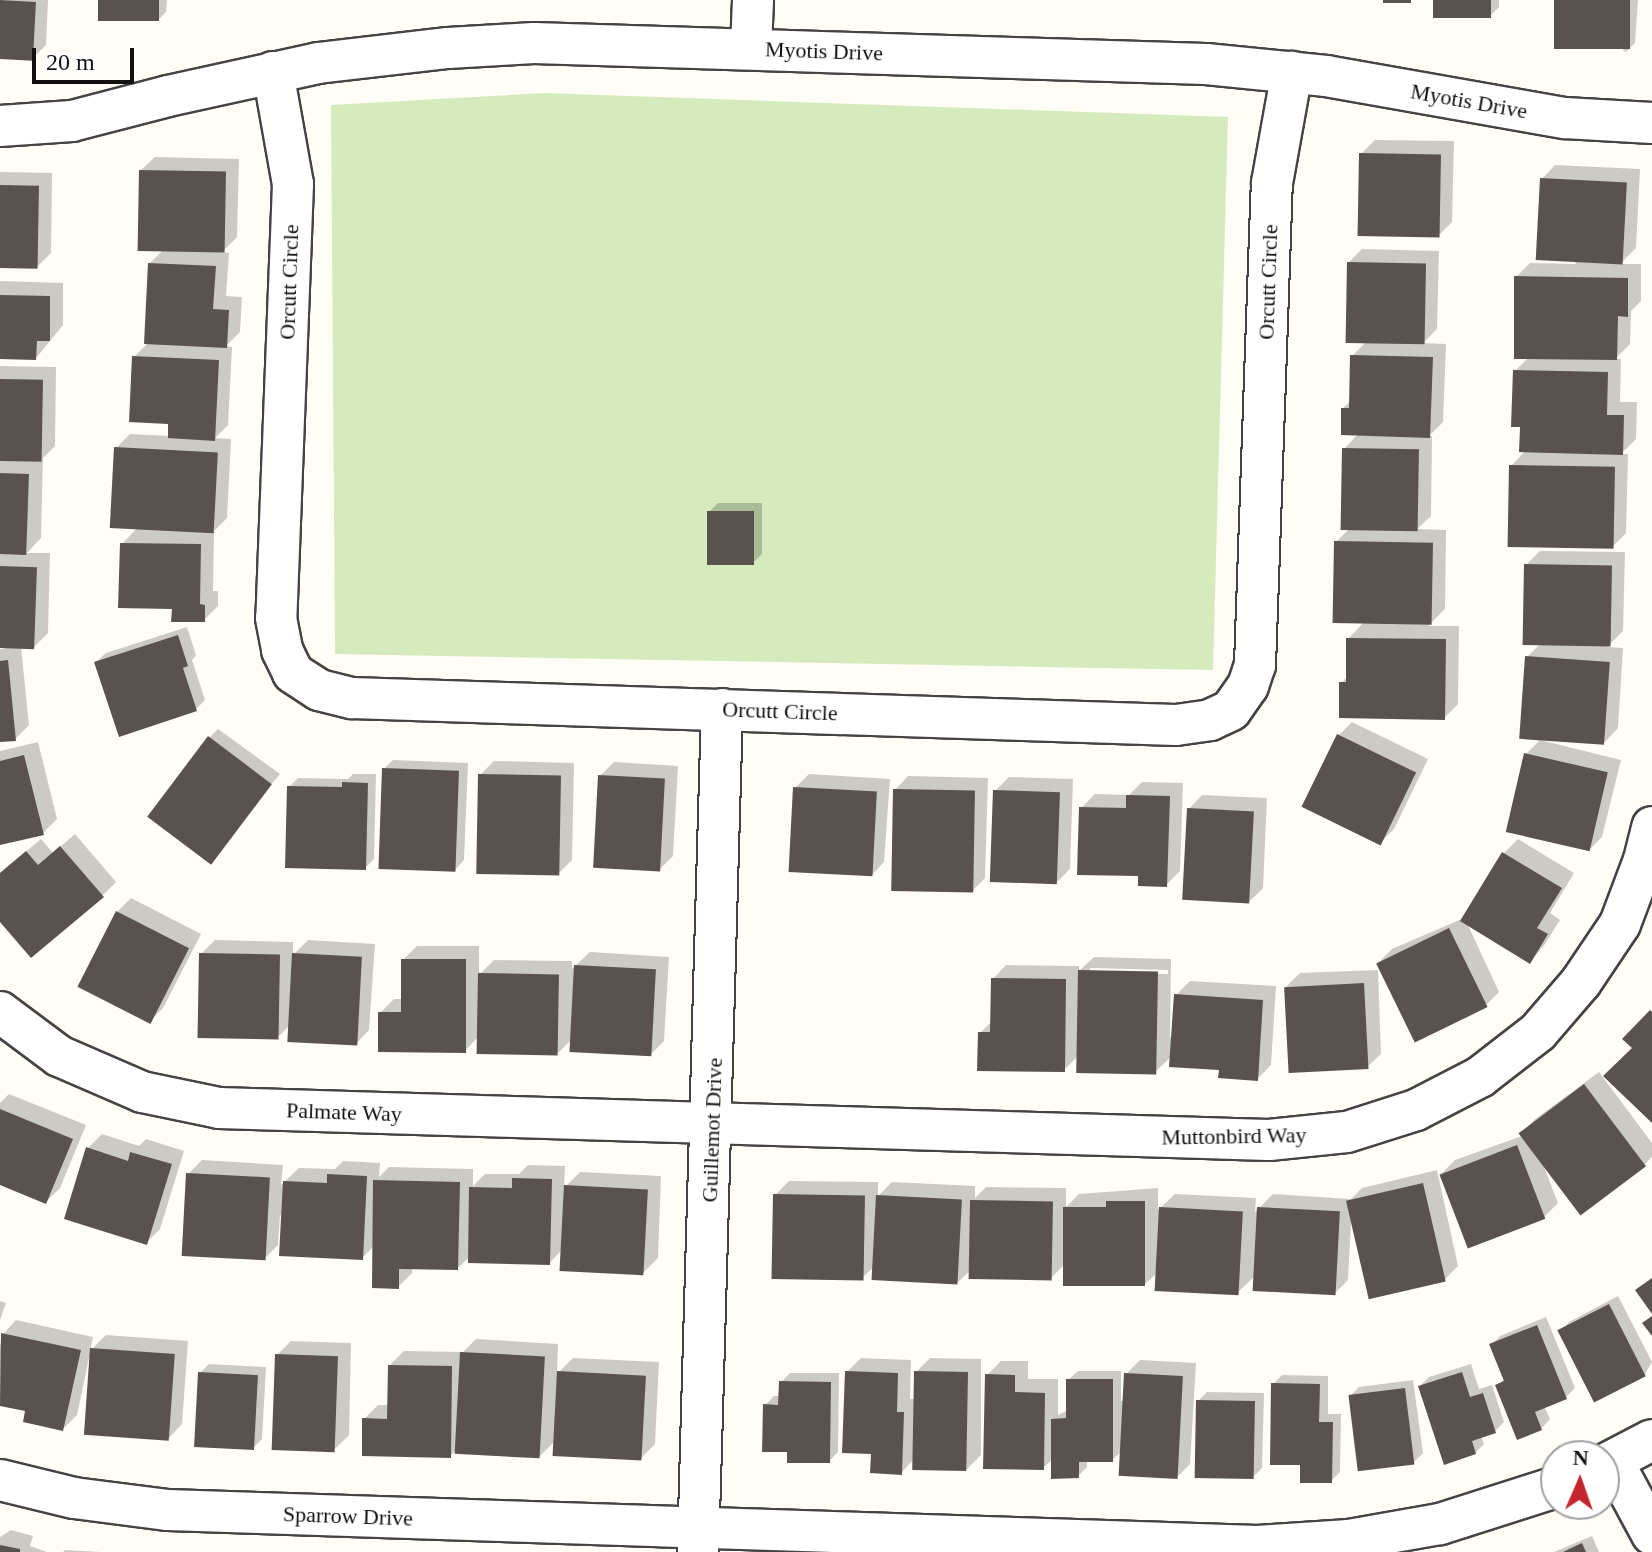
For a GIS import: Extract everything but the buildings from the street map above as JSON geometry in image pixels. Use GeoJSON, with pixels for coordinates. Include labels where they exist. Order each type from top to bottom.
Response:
{"type":"FeatureCollection","features":[{"type":"Feature","properties":{"kind":"street"},"geometry":{"type":"LineString","coordinates":[[751,48],[753,0]]}},
{"type":"Feature","properties":{"kind":"street","name":"Myotis Drive"},"geometry":{"type":"LineString","coordinates":[[0,126],[72,121],[273,72],[390,55],[491,45],[751,48],[1206,64],[1292,72],[1565,118],[1652,123]]}},
{"type":"Feature","properties":{"kind":"street","name":"Orcutt Circle"},"geometry":{"type":"LineString","coordinates":[[273,72],[293,184],[276,618],[282,650],[293,673],[319,690],[352,698],[1176,725],[1210,720],[1231,710],[1248,686],[1255,665],[1272,183],[1292,72]]}},
{"type":"Feature","properties":{"kind":"street","name":"Guillemot Drive"},"geometry":{"type":"LineString","coordinates":[[699,1540],[713,1124],[722,709]]}},
{"type":"Feature","properties":{"kind":"street","name":"Muttonbird Way"},"geometry":{"type":"LineString","coordinates":[[713,1124],[1269,1140],[1347,1132],[1416,1110],[1480,1077],[1538,1032],[1581,982],[1620,924],[1644,860],[1652,827]]}},
{"type":"Feature","properties":{"kind":"street","name":"Palmate Way"},"geometry":{"type":"LineString","coordinates":[[0,1012],[59,1056],[142,1092],[219,1108],[713,1124]]}},
{"type":"Feature","properties":{"kind":"street"},"geometry":{"type":"LineString","coordinates":[[1620,1457],[1652,1440]]}},
{"type":"Feature","properties":{"kind":"street","name":"Sparrow Drive"},"geometry":{"type":"LineString","coordinates":[[0,1480],[74,1498],[168,1510],[699,1540],[1257,1546],[1349,1540],[1440,1524],[1540,1492]]}},
{"type":"Feature","properties":{"kind":"street"},"geometry":{"type":"LineString","coordinates":[[1620,1483],[1652,1534]]}},
{"type":"Feature","properties":{"kind":"green space"},"geometry":{"type":"Polygon","coordinates":[[[544,93],[1228,117],[1213,670],[335,654],[331,105],[544,93]]]}}]}
